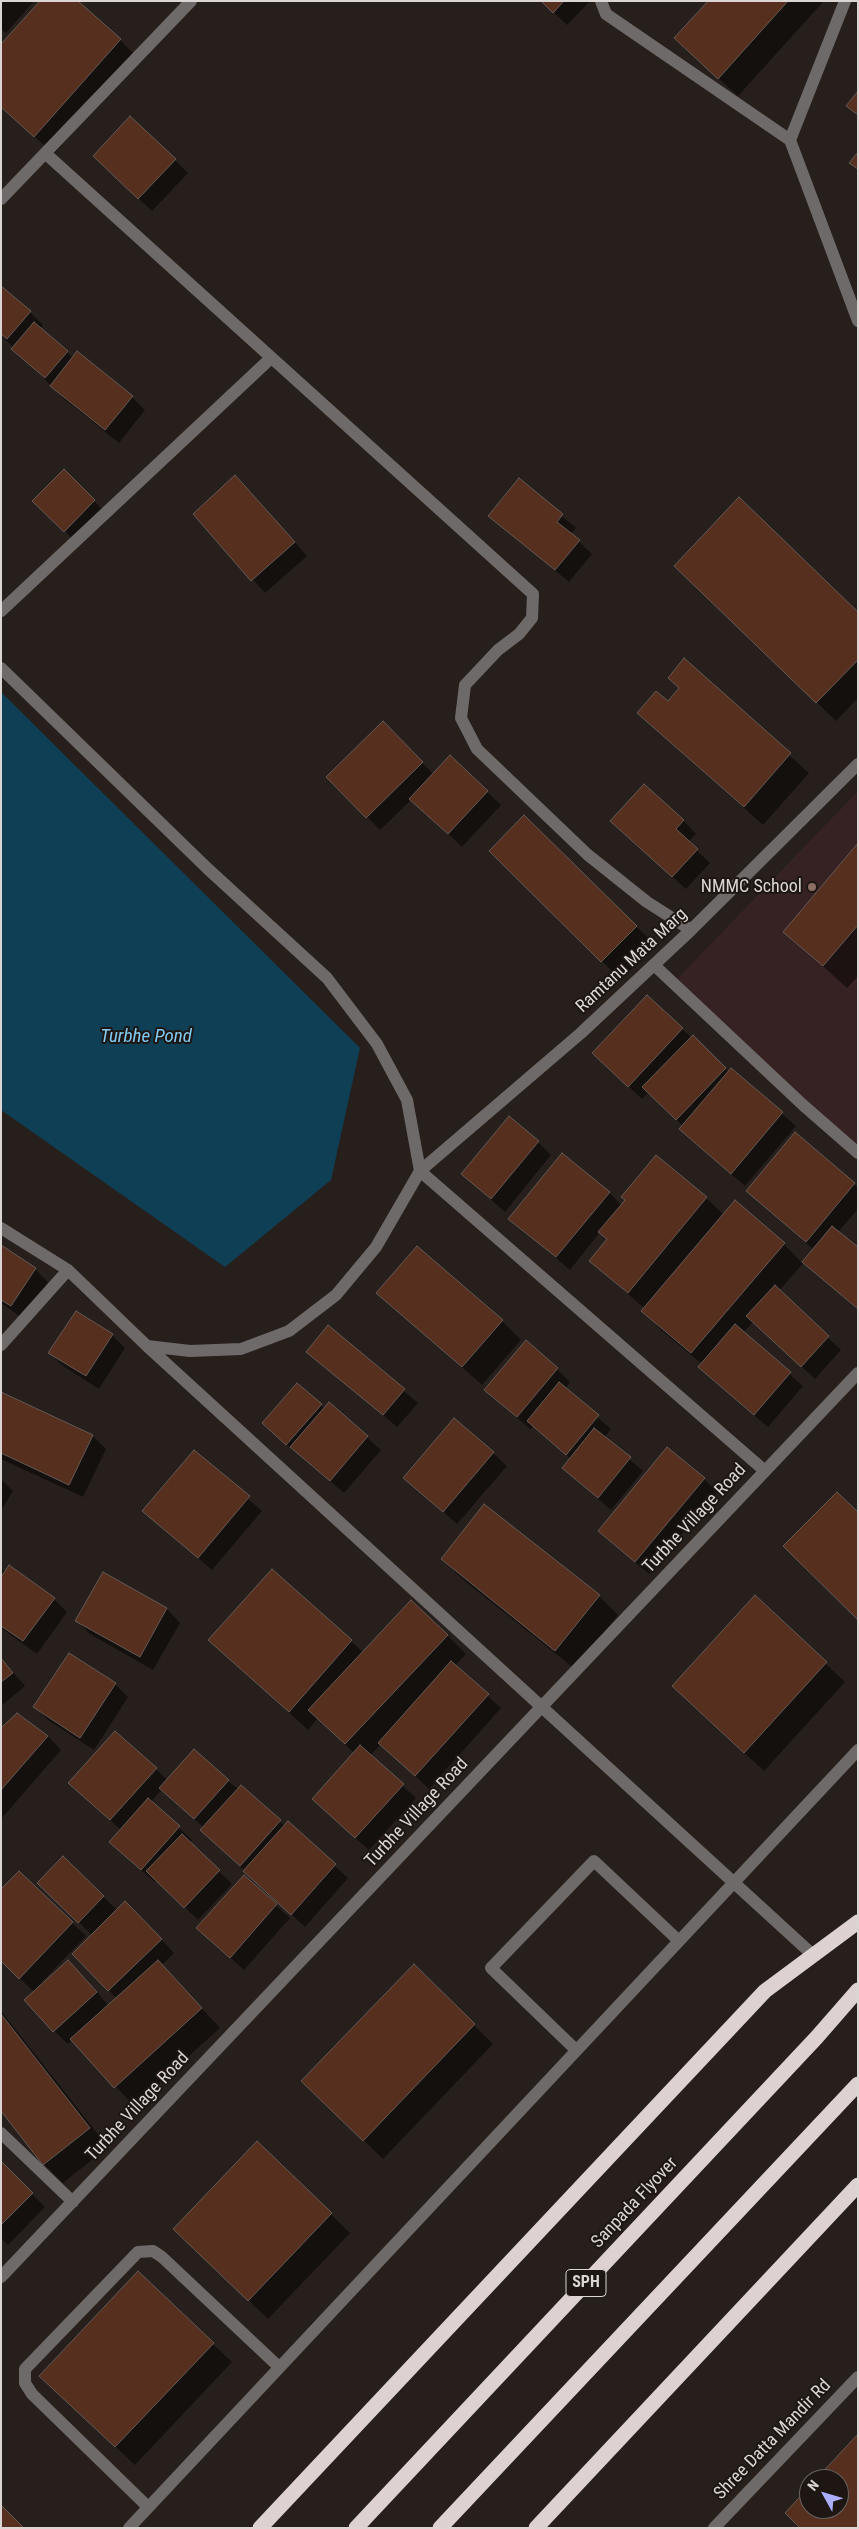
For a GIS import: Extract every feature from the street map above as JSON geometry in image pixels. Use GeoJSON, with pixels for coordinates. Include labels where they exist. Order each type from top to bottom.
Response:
{"type":"FeatureCollection","features":[{"type":"Feature","properties":{"kind":"highway"},"geometry":{"type":"LineString","coordinates":[[260,2528],[765,1991],[858,1922]]}},
{"type":"Feature","properties":{"kind":"highway","name":"Sanpada Flyover"},"geometry":{"type":"LineString","coordinates":[[356,2528],[817,2037],[858,1990]]}},
{"type":"Feature","properties":{"kind":"highway"},"geometry":{"type":"LineString","coordinates":[[440,2528],[858,2084]]}},
{"type":"Feature","properties":{"kind":"highway"},"geometry":{"type":"LineString","coordinates":[[536,2528],[858,2186]]}},
{"type":"Feature","properties":{"kind":"street"},"geometry":{"type":"LineString","coordinates":[[1,199],[191,1]]}},
{"type":"Feature","properties":{"kind":"street"},"geometry":{"type":"LineString","coordinates":[[601,1],[606,14],[790,140],[858,321]]}},
{"type":"Feature","properties":{"kind":"street"},"geometry":{"type":"LineString","coordinates":[[790,140],[846,1]]}},
{"type":"Feature","properties":{"kind":"street"},"geometry":{"type":"LineString","coordinates":[[45,153],[532,594],[532,618],[519,634],[498,650],[465,685],[461,718],[477,749],[588,855],[647,902],[691,930]]}},
{"type":"Feature","properties":{"kind":"street"},"geometry":{"type":"LineString","coordinates":[[1,611],[272,358]]}},
{"type":"Feature","properties":{"kind":"street"},"geometry":{"type":"LineString","coordinates":[[1,668],[208,870],[327,978],[377,1044],[407,1100],[420,1172],[765,1471]]}},
{"type":"Feature","properties":{"kind":"street","name":"Ramtanu Mata Marg"},"geometry":{"type":"LineString","coordinates":[[147,1346],[190,1351],[241,1349],[289,1331],[336,1295],[376,1247],[420,1172],[581,1033],[691,930],[858,764]]}},
{"type":"Feature","properties":{"kind":"street"},"geometry":{"type":"LineString","coordinates":[[654,964],[803,1105],[858,1153]]}},
{"type":"Feature","properties":{"kind":"street"},"geometry":{"type":"LineString","coordinates":[[1,1228],[68,1270],[147,1346],[813,1955]]}},
{"type":"Feature","properties":{"kind":"street"},"geometry":{"type":"LineString","coordinates":[[1,1346],[68,1270]]}},
{"type":"Feature","properties":{"kind":"street","name":"Turbhe Village Road"},"geometry":{"type":"LineString","coordinates":[[1,2277],[858,1373]]}},
{"type":"Feature","properties":{"kind":"street"},"geometry":{"type":"LineString","coordinates":[[129,2528],[858,1750]]}},
{"type":"Feature","properties":{"kind":"street"},"geometry":{"type":"LineString","coordinates":[[576,2050],[491,1968],[594,1860],[679,1941]]}},
{"type":"Feature","properties":{"kind":"street"},"geometry":{"type":"LineString","coordinates":[[1,2133],[73,2202]]}},
{"type":"Feature","properties":{"kind":"street"},"geometry":{"type":"LineString","coordinates":[[148,2507],[32,2394],[25,2383],[24,2369],[138,2252],[152,2251],[162,2257],[279,2367]]}},
{"type":"Feature","properties":{"kind":"street","name":"Shree Datta Mandir Rd"},"geometry":{"type":"LineString","coordinates":[[714,2528],[858,2376]]}},
{"type":"Feature","properties":{"kind":"shaded area","name":"NMMC School"},"geometry":{"type":"Polygon","coordinates":[[[858,791],[858,1160],[674,982],[858,791]]]}},
{"type":"Feature","properties":{"kind":"water","name":"Turbhe Pond"},"geometry":{"type":"Polygon","coordinates":[[[1,692],[360,1048],[331,1180],[225,1267],[1,1110],[1,692]]]}},
{"type":"Feature","properties":{"kind":"building"},"geometry":{"type":"Polygon","coordinates":[[[40,1],[78,1],[121,39],[34,137],[1,107],[1,44],[40,1]]]}},
{"type":"Feature","properties":{"kind":"building"},"geometry":{"type":"Polygon","coordinates":[[[541,1],[564,1],[553,13],[541,1]]]}},
{"type":"Feature","properties":{"kind":"building"},"geometry":{"type":"Polygon","coordinates":[[[708,1],[788,1],[718,79],[674,38],[708,1]]]}},
{"type":"Feature","properties":{"kind":"building"},"geometry":{"type":"Polygon","coordinates":[[[858,91],[858,115],[846,106],[858,91]]]}},
{"type":"Feature","properties":{"kind":"building"},"geometry":{"type":"Polygon","coordinates":[[[130,116],[176,159],[138,199],[93,156],[130,116]]]}},
{"type":"Feature","properties":{"kind":"building"},"geometry":{"type":"Polygon","coordinates":[[[858,152],[858,169],[849,163],[858,152]]]}},
{"type":"Feature","properties":{"kind":"building"},"geometry":{"type":"Polygon","coordinates":[[[1,286],[31,311],[7,339],[1,334],[1,286]]]}},
{"type":"Feature","properties":{"kind":"building"},"geometry":{"type":"Polygon","coordinates":[[[34,322],[68,351],[45,378],[11,349],[34,322]]]}},
{"type":"Feature","properties":{"kind":"building"},"geometry":{"type":"Polygon","coordinates":[[[77,351],[133,396],[105,430],[50,386],[77,351]]]}},
{"type":"Feature","properties":{"kind":"building"},"geometry":{"type":"Polygon","coordinates":[[[64,469],[95,500],[64,532],[32,501],[64,469]]]}},
{"type":"Feature","properties":{"kind":"building"},"geometry":{"type":"Polygon","coordinates":[[[235,475],[295,542],[251,581],[193,514],[235,475]]]}},
{"type":"Feature","properties":{"kind":"building"},"geometry":{"type":"Polygon","coordinates":[[[519,478],[563,514],[557,522],[580,540],[555,570],[488,516],[519,478]]]}},
{"type":"Feature","properties":{"kind":"building"},"geometry":{"type":"Polygon","coordinates":[[[739,497],[858,612],[858,660],[816,703],[674,566],[739,497]]]}},
{"type":"Feature","properties":{"kind":"building"},"geometry":{"type":"Polygon","coordinates":[[[684,658],[791,753],[744,807],[637,713],[656,691],[668,701],[679,688],[668,678],[684,658]]]}},
{"type":"Feature","properties":{"kind":"building"},"geometry":{"type":"Polygon","coordinates":[[[383,721],[423,762],[366,818],[326,777],[383,721]]]}},
{"type":"Feature","properties":{"kind":"building"},"geometry":{"type":"Polygon","coordinates":[[[450,755],[488,791],[448,834],[409,799],[450,755]]]}},
{"type":"Feature","properties":{"kind":"building"},"geometry":{"type":"Polygon","coordinates":[[[644,784],[684,820],[676,829],[698,849],[672,877],[610,821],[644,784]]]}},
{"type":"Feature","properties":{"kind":"building"},"geometry":{"type":"Polygon","coordinates":[[[524,815],[637,926],[601,962],[489,851],[524,815]]]}},
{"type":"Feature","properties":{"kind":"building"},"geometry":{"type":"Polygon","coordinates":[[[858,843],[858,925],[823,966],[783,932],[858,843]]]}},
{"type":"Feature","properties":{"kind":"building"},"geometry":{"type":"Polygon","coordinates":[[[647,995],[683,1028],[628,1087],[592,1053],[647,995]]]}},
{"type":"Feature","properties":{"kind":"building"},"geometry":{"type":"Polygon","coordinates":[[[693,1035],[726,1068],[676,1120],[642,1087],[693,1035]]]}},
{"type":"Feature","properties":{"kind":"building"},"geometry":{"type":"Polygon","coordinates":[[[731,1068],[783,1112],[731,1174],[679,1129],[731,1068]]]}},
{"type":"Feature","properties":{"kind":"building"},"geometry":{"type":"Polygon","coordinates":[[[509,1116],[539,1141],[491,1199],[461,1174],[509,1116]]]}},
{"type":"Feature","properties":{"kind":"building"},"geometry":{"type":"Polygon","coordinates":[[[795,1132],[855,1183],[806,1242],[746,1191],[795,1132]]]}},
{"type":"Feature","properties":{"kind":"building"},"geometry":{"type":"Polygon","coordinates":[[[562,1153],[610,1192],[556,1257],[508,1219],[562,1153]]]}},
{"type":"Feature","properties":{"kind":"building"},"geometry":{"type":"Polygon","coordinates":[[[656,1155],[707,1197],[628,1293],[589,1261],[607,1239],[598,1232],[625,1200],[621,1197],[656,1155]]]}},
{"type":"Feature","properties":{"kind":"building"},"geometry":{"type":"Polygon","coordinates":[[[735,1200],[785,1243],[691,1353],[641,1311],[735,1200]]]}},
{"type":"Feature","properties":{"kind":"building"},"geometry":{"type":"Polygon","coordinates":[[[832,1226],[858,1247],[858,1309],[802,1262],[832,1226]]]}},
{"type":"Feature","properties":{"kind":"building"},"geometry":{"type":"Polygon","coordinates":[[[1,1245],[36,1268],[11,1306],[1,1300],[1,1245]]]}},
{"type":"Feature","properties":{"kind":"building"},"geometry":{"type":"Polygon","coordinates":[[[417,1246],[503,1320],[462,1367],[376,1293],[417,1246]]]}},
{"type":"Feature","properties":{"kind":"building"},"geometry":{"type":"Polygon","coordinates":[[[775,1285],[829,1336],[801,1367],[746,1316],[775,1285]]]}},
{"type":"Feature","properties":{"kind":"building"},"geometry":{"type":"Polygon","coordinates":[[[76,1311],[113,1334],[86,1376],[48,1353],[76,1311]]]}},
{"type":"Feature","properties":{"kind":"building"},"geometry":{"type":"Polygon","coordinates":[[[735,1324],[791,1372],[754,1415],[698,1367],[735,1324]]]}},
{"type":"Feature","properties":{"kind":"building"},"geometry":{"type":"Polygon","coordinates":[[[328,1325],[405,1389],[383,1415],[306,1352],[328,1325]]]}},
{"type":"Feature","properties":{"kind":"building"},"geometry":{"type":"Polygon","coordinates":[[[526,1340],[558,1368],[517,1417],[484,1390],[526,1340]]]}},
{"type":"Feature","properties":{"kind":"building"},"geometry":{"type":"Polygon","coordinates":[[[559,1382],[599,1415],[566,1455],[527,1421],[559,1382]]]}},
{"type":"Feature","properties":{"kind":"building"},"geometry":{"type":"Polygon","coordinates":[[[297,1383],[322,1404],[286,1445],[262,1423],[297,1383]]]}},
{"type":"Feature","properties":{"kind":"building"},"geometry":{"type":"Polygon","coordinates":[[[1,1392],[93,1435],[69,1485],[1,1453],[1,1392]]]}},
{"type":"Feature","properties":{"kind":"building"},"geometry":{"type":"Polygon","coordinates":[[[329,1402],[368,1436],[330,1481],[290,1447],[329,1402]]]}},
{"type":"Feature","properties":{"kind":"building"},"geometry":{"type":"Polygon","coordinates":[[[454,1418],[494,1452],[443,1512],[403,1478],[454,1418]]]}},
{"type":"Feature","properties":{"kind":"building"},"geometry":{"type":"Polygon","coordinates":[[[594,1428],[631,1457],[598,1498],[562,1468],[594,1428]]]}},
{"type":"Feature","properties":{"kind":"building"},"geometry":{"type":"Polygon","coordinates":[[[667,1447],[705,1478],[635,1562],[598,1531],[667,1447]]]}},
{"type":"Feature","properties":{"kind":"building"},"geometry":{"type":"Polygon","coordinates":[[[194,1450],[250,1496],[198,1558],[142,1511],[194,1450]]]}},
{"type":"Feature","properties":{"kind":"building"},"geometry":{"type":"Polygon","coordinates":[[[837,1492],[858,1512],[858,1620],[783,1546],[837,1492]]]}},
{"type":"Feature","properties":{"kind":"building"},"geometry":{"type":"Polygon","coordinates":[[[484,1504],[600,1595],[555,1651],[441,1559],[484,1504]]]}},
{"type":"Feature","properties":{"kind":"building"},"geometry":{"type":"Polygon","coordinates":[[[9,1565],[55,1598],[23,1641],[1,1626],[1,1577],[9,1565]]]}},
{"type":"Feature","properties":{"kind":"building"},"geometry":{"type":"Polygon","coordinates":[[[272,1569],[352,1640],[289,1712],[208,1640],[272,1569]]]}},
{"type":"Feature","properties":{"kind":"building"},"geometry":{"type":"Polygon","coordinates":[[[103,1572],[167,1608],[140,1657],[75,1621],[103,1572]]]}},
{"type":"Feature","properties":{"kind":"building"},"geometry":{"type":"Polygon","coordinates":[[[755,1595],[827,1662],[744,1753],[672,1686],[755,1595]]]}},
{"type":"Feature","properties":{"kind":"building"},"geometry":{"type":"Polygon","coordinates":[[[411,1600],[448,1635],[345,1744],[308,1710],[411,1600]]]}},
{"type":"Feature","properties":{"kind":"building"},"geometry":{"type":"Polygon","coordinates":[[[69,1653],[116,1683],[80,1738],[33,1707],[69,1653]]]}},
{"type":"Feature","properties":{"kind":"building"},"geometry":{"type":"Polygon","coordinates":[[[1,1658],[13,1673],[1,1682],[1,1658]]]}},
{"type":"Feature","properties":{"kind":"building"},"geometry":{"type":"Polygon","coordinates":[[[451,1661],[489,1694],[415,1776],[378,1743],[451,1661]]]}},
{"type":"Feature","properties":{"kind":"building"},"geometry":{"type":"Polygon","coordinates":[[[17,1713],[48,1736],[1,1790],[1,1728],[17,1713]]]}},
{"type":"Feature","properties":{"kind":"building"},"geometry":{"type":"Polygon","coordinates":[[[115,1731],[157,1768],[110,1820],[68,1783],[115,1731]]]}},
{"type":"Feature","properties":{"kind":"building"},"geometry":{"type":"Polygon","coordinates":[[[360,1745],[404,1784],[355,1838],[312,1799],[360,1745]]]}},
{"type":"Feature","properties":{"kind":"building"},"geometry":{"type":"Polygon","coordinates":[[[194,1749],[229,1780],[194,1819],[159,1788],[194,1749]]]}},
{"type":"Feature","properties":{"kind":"building"},"geometry":{"type":"Polygon","coordinates":[[[241,1785],[281,1820],[240,1866],[200,1830],[241,1785]]]}},
{"type":"Feature","properties":{"kind":"building"},"geometry":{"type":"Polygon","coordinates":[[[148,1798],[180,1826],[141,1870],[109,1842],[148,1798]]]}},
{"type":"Feature","properties":{"kind":"building"},"geometry":{"type":"Polygon","coordinates":[[[288,1821],[336,1864],[291,1915],[243,1871],[288,1821]]]}},
{"type":"Feature","properties":{"kind":"building"},"geometry":{"type":"Polygon","coordinates":[[[182,1834],[220,1870],[184,1908],[146,1871],[182,1834]]]}},
{"type":"Feature","properties":{"kind":"building"},"geometry":{"type":"Polygon","coordinates":[[[63,1856],[104,1896],[78,1923],[37,1883],[63,1856]]]}},
{"type":"Feature","properties":{"kind":"building"},"geometry":{"type":"Polygon","coordinates":[[[19,1871],[73,1922],[19,1979],[1,1961],[1,1889],[19,1871]]]}},
{"type":"Feature","properties":{"kind":"building"},"geometry":{"type":"Polygon","coordinates":[[[244,1875],[277,1904],[230,1958],[196,1928],[244,1875]]]}},
{"type":"Feature","properties":{"kind":"building"},"geometry":{"type":"Polygon","coordinates":[[[125,1901],[162,1939],[108,1991],[72,1954],[125,1901]]]}},
{"type":"Feature","properties":{"kind":"building"},"geometry":{"type":"Polygon","coordinates":[[[68,1960],[97,1992],[53,2032],[24,2000],[68,1960]]]}},
{"type":"Feature","properties":{"kind":"building"},"geometry":{"type":"Polygon","coordinates":[[[158,1960],[202,2008],[114,2088],[70,2039],[158,1960]]]}},
{"type":"Feature","properties":{"kind":"building"},"geometry":{"type":"Polygon","coordinates":[[[414,1964],[475,2024],[363,2141],[301,2081],[414,1964]]]}},
{"type":"Feature","properties":{"kind":"building"},"geometry":{"type":"Polygon","coordinates":[[[1,2014],[90,2128],[43,2165],[1,2111],[1,2014]]]}},
{"type":"Feature","properties":{"kind":"building"},"geometry":{"type":"Polygon","coordinates":[[[257,2141],[332,2213],[248,2301],[173,2229],[257,2141]]]}},
{"type":"Feature","properties":{"kind":"building"},"geometry":{"type":"Polygon","coordinates":[[[1,2161],[33,2193],[1,2225],[1,2161]]]}},
{"type":"Feature","properties":{"kind":"building"},"geometry":{"type":"Polygon","coordinates":[[[138,2271],[214,2343],[115,2447],[39,2376],[138,2271]]]}},
{"type":"Feature","properties":{"kind":"building"},"geometry":{"type":"Polygon","coordinates":[[[858,2434],[858,2528],[800,2528],[785,2513],[799,2498],[799,2519],[849,2519],[849,2469],[825,2469],[858,2434]]]}},
{"type":"Feature","properties":{"kind":"building"},"geometry":{"type":"Polygon","coordinates":[[[1,2505],[24,2528],[1,2528],[1,2505]]]}},
{"type":"Feature","properties":{"kind":"place","name":"NMMC School"},"geometry":{"type":"Point","coordinates":[812,887]}}]}
